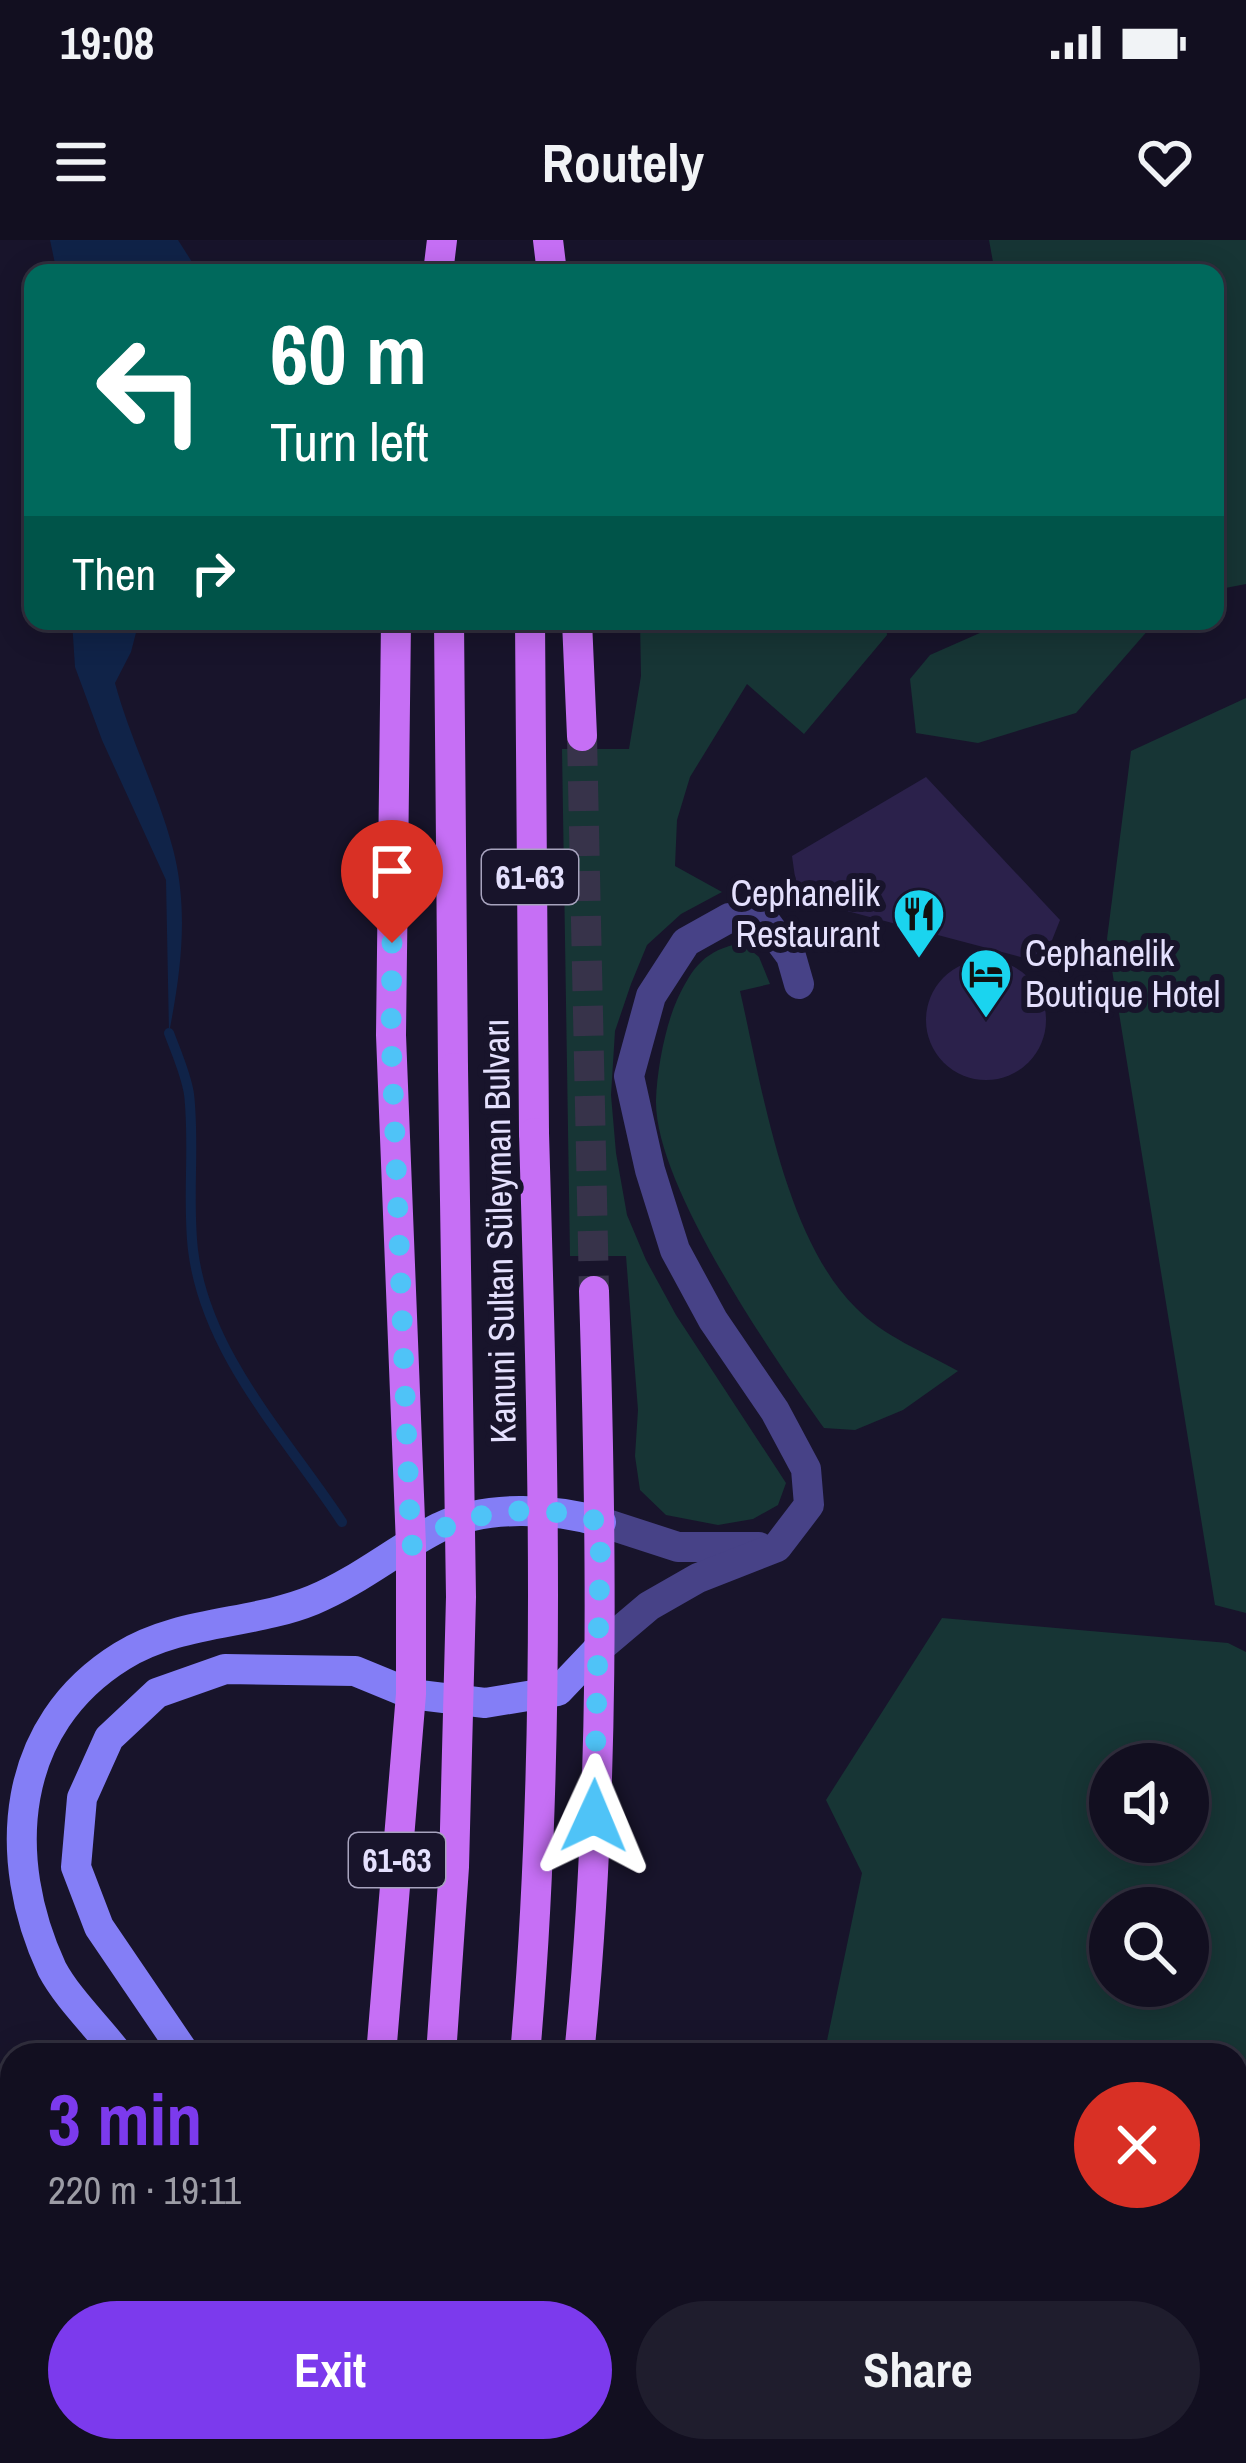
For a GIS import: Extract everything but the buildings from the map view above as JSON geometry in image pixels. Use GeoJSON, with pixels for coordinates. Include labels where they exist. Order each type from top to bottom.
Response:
{"type":"FeatureCollection","features":[{"type":"Feature","properties":{"kind":"main road","name":"61-63"},"geometry":{"type":"LineString","coordinates":[[382,2040],[411,1694],[411,1546],[391,1035],[396,630]]}},
{"type":"Feature","properties":{"kind":"main road","name":"Kanuni Sultan Süleyman Bulvarı"},"geometry":{"type":"LineString","coordinates":[[442,2043],[454,1867],[461,1597],[449,630]]}},
{"type":"Feature","properties":{"kind":"main road","name":"Kanuni Sultan Süleyman Bulvarı"},"geometry":{"type":"LineString","coordinates":[[526,2043],[542,1727],[544,1459],[534,1133],[530,630]]}},
{"type":"Feature","properties":{"kind":"main road"},"geometry":{"type":"LineString","coordinates":[[577,630],[582,736]]}},
{"type":"Feature","properties":{"kind":"main road"},"geometry":{"type":"LineString","coordinates":[[580,2043],[601,1522],[594,1291]]}},
{"type":"Feature","properties":{"kind":"street"},"geometry":{"type":"LineString","coordinates":[[179,2043],[99,1927],[76,1867],[82,1798],[109,1738],[157,1693],[225,1669],[355,1671],[411,1694],[485,1703],[558,1691],[649,1606],[698,1578],[777,1547],[809,1505],[806,1469],[675,1250],[650,1170],[629,1076],[651,996],[686,942],[729,918],[762,917],[791,956],[799,984]]}},
{"type":"Feature","properties":{"kind":"street"},"geometry":{"type":"LineString","coordinates":[[109,2043],[52,1971],[25,1901],[17,1845],[23,1785],[38,1743],[70,1697],[123,1654],[189,1628],[298,1606],[348,1586],[442,1526],[507,1511],[575,1514],[678,1547],[777,1547]]}},
{"type":"Feature","properties":{"kind":"green space"},"geometry":{"type":"Polygon","coordinates":[[[989,240],[1246,240],[1246,584],[1224,588],[1224,264],[993,264],[989,240]]]}},
{"type":"Feature","properties":{"kind":"green space"},"geometry":{"type":"Polygon","coordinates":[[[640,630],[887,630],[804,734],[747,684],[690,777],[677,820],[675,866],[722,892],[681,914],[647,945],[615,1031],[611,1095],[627,1215],[676,1315],[786,1483],[778,1505],[753,1519],[718,1525],[666,1515],[640,1490],[626,1256],[570,1256],[562,749],[629,749],[641,676],[640,630]]]}},
{"type":"Feature","properties":{"kind":"green space"},"geometry":{"type":"Polygon","coordinates":[[[987,630],[1148,630],[1076,713],[978,743],[916,733],[910,679],[930,655],[987,630]]]}},
{"type":"Feature","properties":{"kind":"green space"},"geometry":{"type":"Polygon","coordinates":[[[1246,698],[1246,1613],[1215,1605],[1107,939],[1131,751],[1246,698]]]}},
{"type":"Feature","properties":{"kind":"green space"},"geometry":{"type":"Polygon","coordinates":[[[742,943],[759,957],[770,984],[740,991],[779,1159],[811,1242],[831,1278],[867,1318],[958,1371],[903,1410],[855,1430],[824,1428],[776,1359],[695,1223],[661,1136],[658,1076],[677,1000],[702,961],[742,943]]]}},
{"type":"Feature","properties":{"kind":"green space"},"geometry":{"type":"Polygon","coordinates":[[[942,1618],[1228,1643],[1246,1652],[1246,2043],[827,2043],[862,1873],[826,1800],[942,1618]]]}},
{"type":"Feature","properties":{"kind":"water"},"geometry":{"type":"Polygon","coordinates":[[[50,240],[178,240],[193,264],[55,264],[50,240]]]}},
{"type":"Feature","properties":{"kind":"water"},"geometry":{"type":"Polygon","coordinates":[[[73,630],[137,630],[115,683],[178,872],[181,941],[169,1033],[166,880],[102,740],[75,667],[73,630]]]}},
{"type":"Feature","properties":{"kind":"waterway"},"geometry":{"type":"LineString","coordinates":[[169,1033],[189,1094],[193,1250],[214,1325],[252,1394],[342,1522]]}},
{"type":"Feature","properties":{"kind":"tunnel"},"geometry":{"type":"LineString","coordinates":[[582,736],[594,1291]]}},
{"type":"Feature","properties":{"kind":"place","name":"Cephanelik Restaurant"},"geometry":{"type":"Point","coordinates":[919,960]}},
{"type":"Feature","properties":{"kind":"place","name":"Cephanelik Boutique Hotel"},"geometry":{"type":"Point","coordinates":[986,1020]}},
{"type":"Feature","properties":{"kind":"route"},"geometry":{"type":"LineString","coordinates":[[392,943],[391,1035],[411,1546],[442,1526],[507,1511],[575,1514],[601,1522],[594,1816]]}}]}
